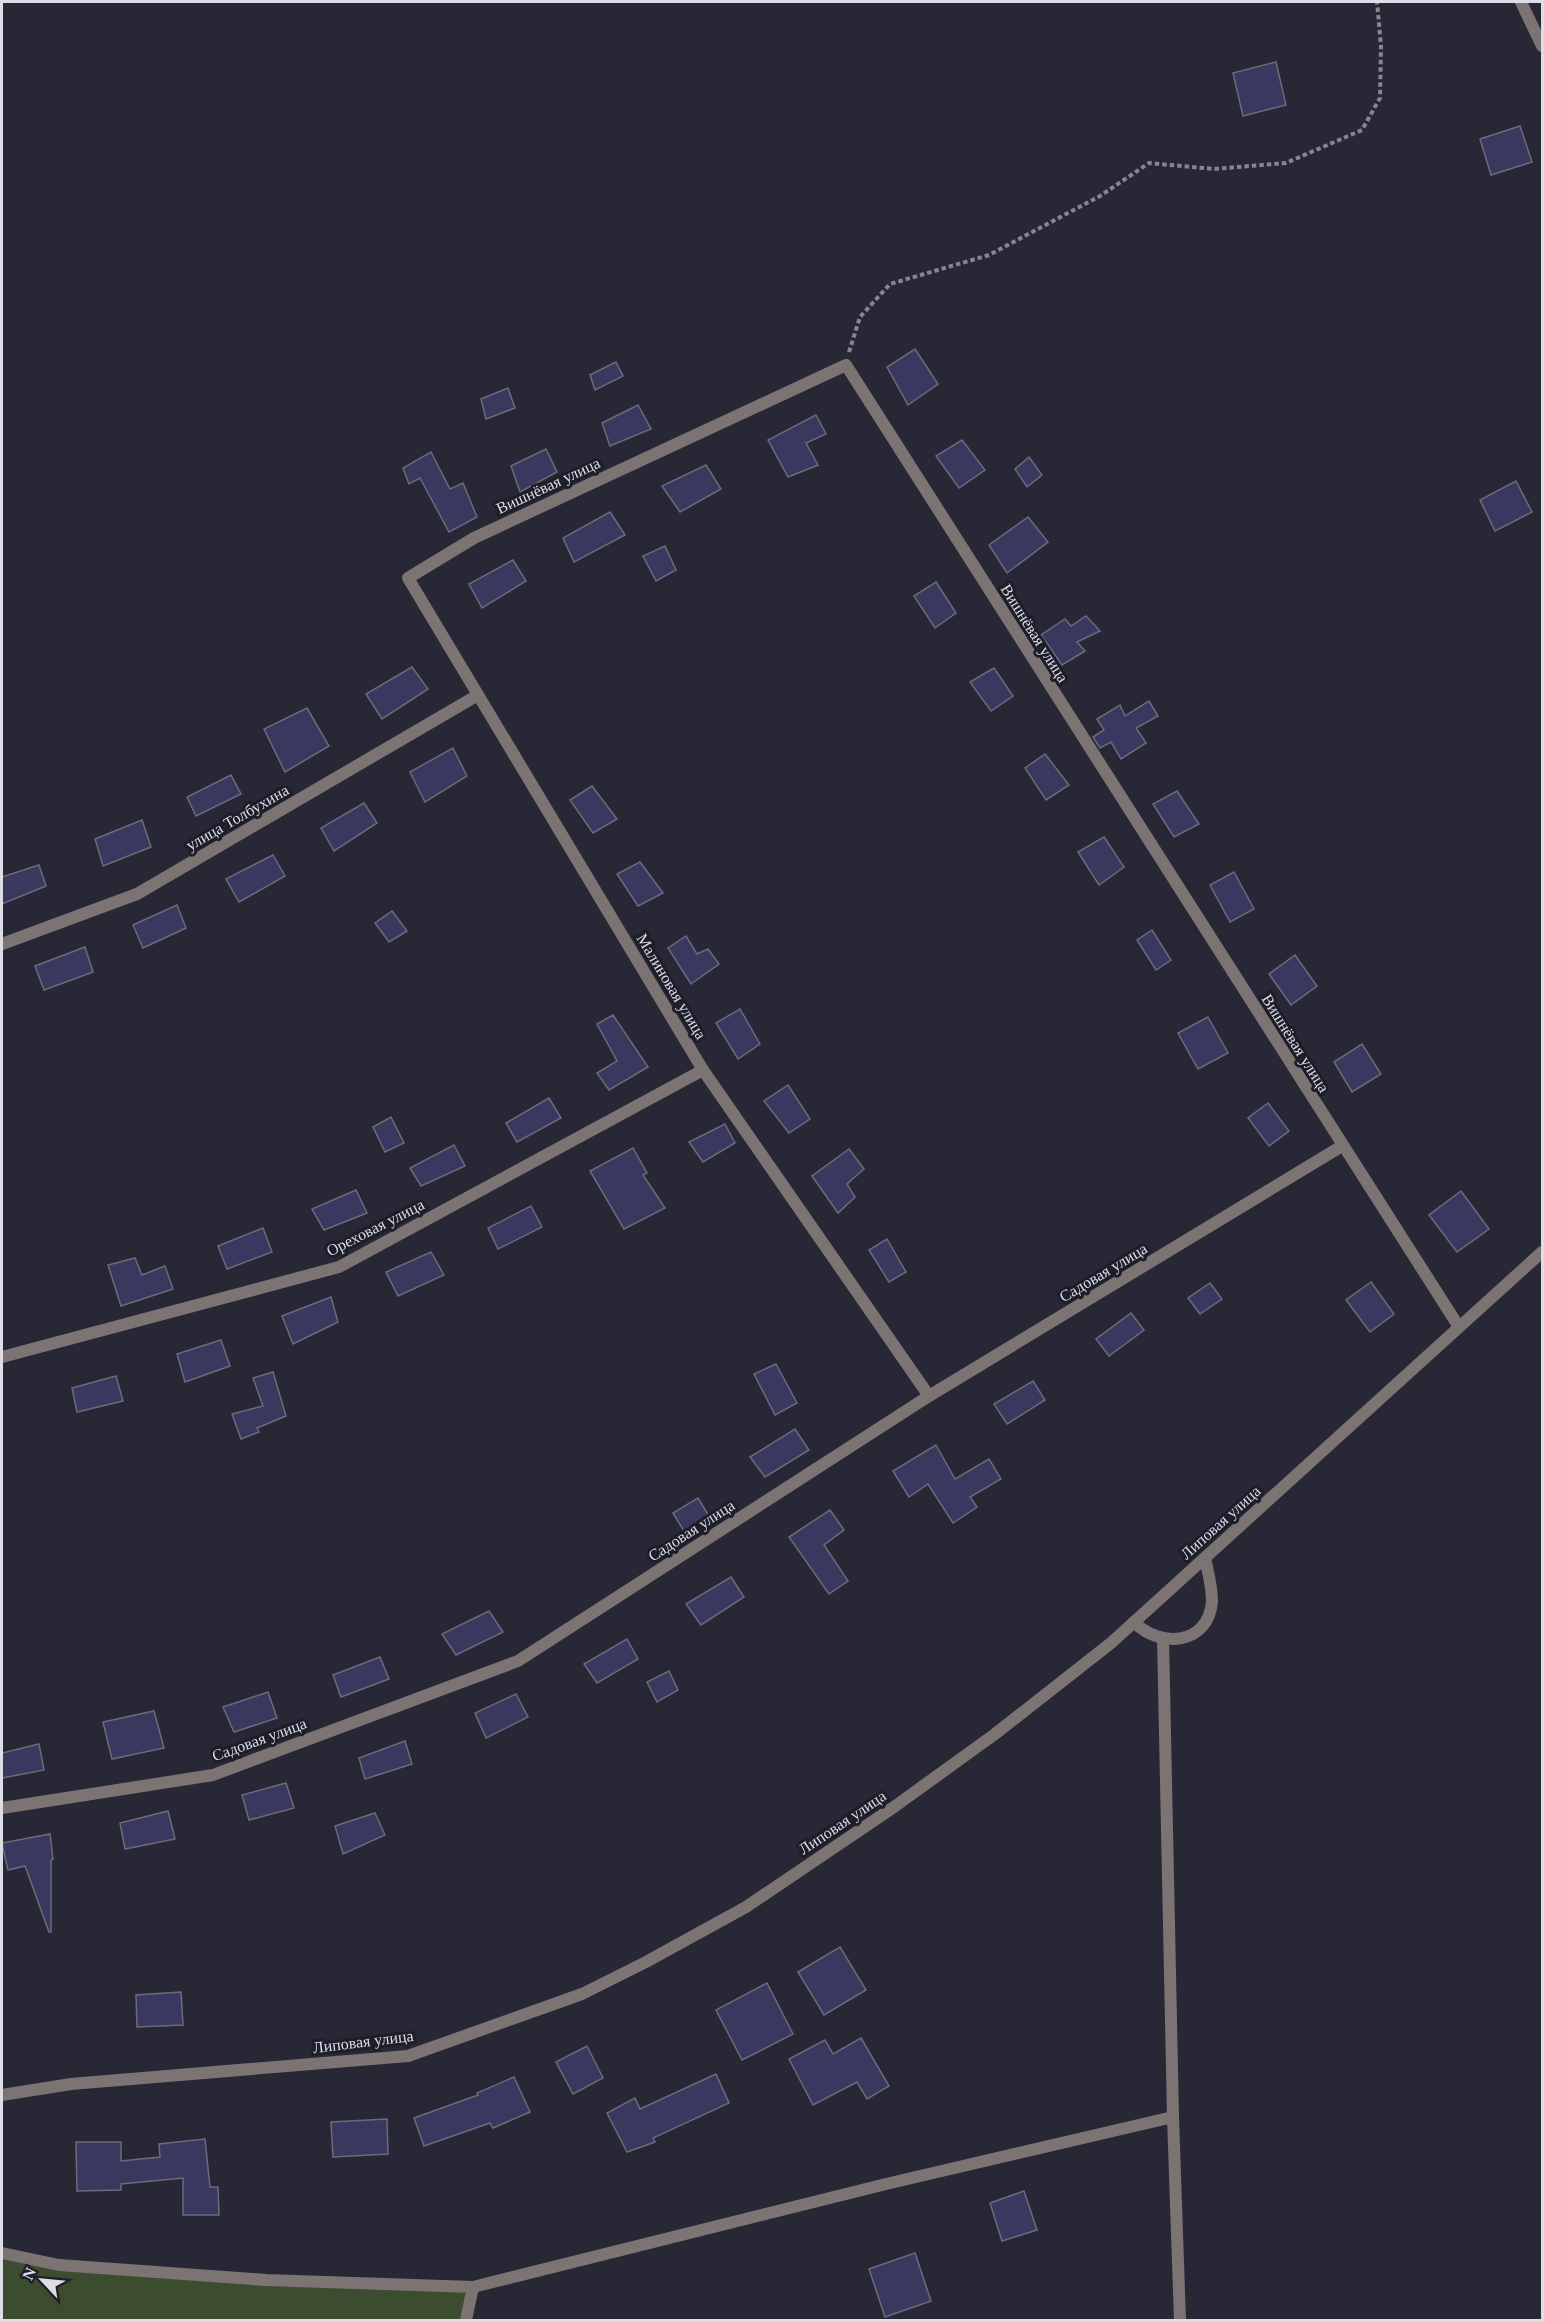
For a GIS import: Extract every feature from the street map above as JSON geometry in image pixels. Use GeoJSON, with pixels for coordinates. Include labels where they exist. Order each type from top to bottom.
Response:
{"type":"FeatureCollection","features":[{"type":"Feature","properties":{"kind":"street"},"geometry":{"type":"LineString","coordinates":[[1521,2],[1542,46]]}},
{"type":"Feature","properties":{"kind":"street","name":"Вишнёвая улица"},"geometry":{"type":"LineString","coordinates":[[408,578],[474,538],[846,365],[1460,1328]]}},
{"type":"Feature","properties":{"kind":"street","name":"Малиновая улица"},"geometry":{"type":"LineString","coordinates":[[408,578],[703,1070],[929,1396]]}},
{"type":"Feature","properties":{"kind":"street","name":"улица Толбухина"},"geometry":{"type":"LineString","coordinates":[[2,944],[137,894],[478,694]]}},
{"type":"Feature","properties":{"kind":"street","name":"Ореховая улица"},"geometry":{"type":"LineString","coordinates":[[2,1357],[339,1267],[703,1070]]}},
{"type":"Feature","properties":{"kind":"street","name":"Садовая улица"},"geometry":{"type":"LineString","coordinates":[[2,1808],[213,1774],[518,1661],[929,1396],[1342,1146]]}},
{"type":"Feature","properties":{"kind":"street","name":"Липовая улица"},"geometry":{"type":"LineString","coordinates":[[2,2095],[71,2084],[408,2056],[582,1994],[746,1907],[885,1814],[1004,1727],[1111,1643],[1542,1252]]}},
{"type":"Feature","properties":{"kind":"street"},"geometry":{"type":"LineString","coordinates":[[1134,1622],[1142,1630],[1177,1641],[1193,1635],[1203,1626],[1212,1603],[1205,1558]]}},
{"type":"Feature","properties":{"kind":"street"},"geometry":{"type":"LineString","coordinates":[[1163,1638],[1173,2117],[1180,2320]]}},
{"type":"Feature","properties":{"kind":"street"},"geometry":{"type":"LineString","coordinates":[[2,2253],[71,2266],[266,2280],[473,2287],[886,2184],[1173,2117]]}},
{"type":"Feature","properties":{"kind":"street"},"geometry":{"type":"LineString","coordinates":[[466,2320],[473,2287]]}},
{"type":"Feature","properties":{"kind":"path"},"geometry":{"type":"LineString","coordinates":[[846,365],[860,317],[890,284],[989,255],[1100,196],[1149,163],[1214,169],[1287,162],[1362,130],[1380,98],[1381,46],[1377,2]]}},
{"type":"Feature","properties":{"kind":"green space"},"geometry":{"type":"Polygon","coordinates":[[[2,2253],[59,2265],[473,2287],[466,2320],[2,2320],[2,2253]]]}},
{"type":"Feature","properties":{"kind":"building"},"geometry":{"type":"Polygon","coordinates":[[[1276,62],[1286,105],[1243,116],[1233,73],[1276,62]]]}},
{"type":"Feature","properties":{"kind":"building"},"geometry":{"type":"Polygon","coordinates":[[[1520,126],[1532,162],[1491,175],[1480,139],[1520,126]]]}},
{"type":"Feature","properties":{"kind":"building"},"geometry":{"type":"Polygon","coordinates":[[[915,349],[938,384],[908,405],[887,367],[915,349]]]}},
{"type":"Feature","properties":{"kind":"building"},"geometry":{"type":"Polygon","coordinates":[[[616,362],[623,376],[595,390],[590,375],[616,362]]]}},
{"type":"Feature","properties":{"kind":"building"},"geometry":{"type":"Polygon","coordinates":[[[508,388],[515,408],[486,419],[481,399],[508,388]]]}},
{"type":"Feature","properties":{"kind":"building"},"geometry":{"type":"Polygon","coordinates":[[[638,405],[651,429],[610,446],[602,423],[638,405]]]}},
{"type":"Feature","properties":{"kind":"building"},"geometry":{"type":"Polygon","coordinates":[[[816,415],[826,434],[806,443],[818,465],[788,477],[768,440],[816,415]]]}},
{"type":"Feature","properties":{"kind":"building"},"geometry":{"type":"Polygon","coordinates":[[[962,440],[985,470],[959,488],[936,456],[962,440]]]}},
{"type":"Feature","properties":{"kind":"building"},"geometry":{"type":"Polygon","coordinates":[[[546,449],[557,472],[520,492],[511,466],[546,449]]]}},
{"type":"Feature","properties":{"kind":"building"},"geometry":{"type":"Polygon","coordinates":[[[431,452],[450,489],[463,483],[477,517],[449,532],[420,478],[409,484],[403,468],[431,452]]]}},
{"type":"Feature","properties":{"kind":"building"},"geometry":{"type":"Polygon","coordinates":[[[1029,457],[1042,475],[1027,487],[1015,469],[1029,457]]]}},
{"type":"Feature","properties":{"kind":"building"},"geometry":{"type":"Polygon","coordinates":[[[706,465],[721,489],[680,512],[662,486],[706,465]]]}},
{"type":"Feature","properties":{"kind":"building"},"geometry":{"type":"Polygon","coordinates":[[[1516,481],[1532,512],[1495,531],[1480,500],[1516,481]]]}},
{"type":"Feature","properties":{"kind":"building"},"geometry":{"type":"Polygon","coordinates":[[[610,512],[625,535],[574,562],[563,538],[610,512]]]}},
{"type":"Feature","properties":{"kind":"building"},"geometry":{"type":"Polygon","coordinates":[[[1028,517],[1048,542],[1007,573],[989,545],[1028,517]]]}},
{"type":"Feature","properties":{"kind":"building"},"geometry":{"type":"Polygon","coordinates":[[[665,546],[676,570],[656,581],[643,556],[665,546]]]}},
{"type":"Feature","properties":{"kind":"building"},"geometry":{"type":"Polygon","coordinates":[[[513,560],[526,581],[482,608],[469,584],[513,560]]]}},
{"type":"Feature","properties":{"kind":"building"},"geometry":{"type":"Polygon","coordinates":[[[936,582],[956,613],[935,628],[914,596],[936,582]]]}},
{"type":"Feature","properties":{"kind":"building"},"geometry":{"type":"Polygon","coordinates":[[[1086,616],[1100,631],[1077,642],[1085,651],[1062,665],[1041,635],[1065,619],[1071,626],[1086,616]]]}},
{"type":"Feature","properties":{"kind":"building"},"geometry":{"type":"Polygon","coordinates":[[[412,667],[428,689],[382,719],[366,694],[412,667]]]}},
{"type":"Feature","properties":{"kind":"building"},"geometry":{"type":"Polygon","coordinates":[[[994,668],[1013,696],[991,711],[970,682],[994,668]]]}},
{"type":"Feature","properties":{"kind":"building"},"geometry":{"type":"Polygon","coordinates":[[[1149,701],[1158,716],[1136,728],[1146,743],[1121,759],[1111,742],[1100,748],[1093,737],[1104,730],[1097,719],[1120,705],[1125,716],[1149,701]]]}},
{"type":"Feature","properties":{"kind":"building"},"geometry":{"type":"Polygon","coordinates":[[[307,708],[329,746],[285,772],[264,729],[307,708]]]}},
{"type":"Feature","properties":{"kind":"building"},"geometry":{"type":"Polygon","coordinates":[[[453,748],[467,776],[425,802],[410,772],[453,748]]]}},
{"type":"Feature","properties":{"kind":"building"},"geometry":{"type":"Polygon","coordinates":[[[1045,754],[1069,785],[1046,800],[1025,768],[1045,754]]]}},
{"type":"Feature","properties":{"kind":"building"},"geometry":{"type":"Polygon","coordinates":[[[231,775],[241,794],[196,816],[187,797],[231,775]]]}},
{"type":"Feature","properties":{"kind":"building"},"geometry":{"type":"Polygon","coordinates":[[[592,786],[617,819],[593,833],[570,800],[592,786]]]}},
{"type":"Feature","properties":{"kind":"building"},"geometry":{"type":"Polygon","coordinates":[[[1177,791],[1199,824],[1174,837],[1153,804],[1177,791]]]}},
{"type":"Feature","properties":{"kind":"building"},"geometry":{"type":"Polygon","coordinates":[[[364,803],[377,823],[334,851],[321,828],[364,803]]]}},
{"type":"Feature","properties":{"kind":"building"},"geometry":{"type":"Polygon","coordinates":[[[142,820],[151,847],[103,866],[95,839],[142,820]]]}},
{"type":"Feature","properties":{"kind":"building"},"geometry":{"type":"Polygon","coordinates":[[[1104,837],[1124,867],[1099,885],[1078,852],[1104,837]]]}},
{"type":"Feature","properties":{"kind":"building"},"geometry":{"type":"Polygon","coordinates":[[[273,855],[285,876],[239,902],[226,879],[273,855]]]}},
{"type":"Feature","properties":{"kind":"building"},"geometry":{"type":"Polygon","coordinates":[[[640,862],[663,893],[638,906],[617,874],[640,862]]]}},
{"type":"Feature","properties":{"kind":"building"},"geometry":{"type":"Polygon","coordinates":[[[39,865],[46,886],[2,904],[2,877],[39,865]]]}},
{"type":"Feature","properties":{"kind":"building"},"geometry":{"type":"Polygon","coordinates":[[[1234,872],[1254,909],[1230,922],[1210,885],[1234,872]]]}},
{"type":"Feature","properties":{"kind":"building"},"geometry":{"type":"Polygon","coordinates":[[[177,905],[186,928],[143,948],[133,925],[177,905]]]}},
{"type":"Feature","properties":{"kind":"building"},"geometry":{"type":"Polygon","coordinates":[[[392,911],[407,931],[389,942],[375,923],[392,911]]]}},
{"type":"Feature","properties":{"kind":"building"},"geometry":{"type":"Polygon","coordinates":[[[1152,930],[1171,960],[1156,970],[1137,940],[1152,930]]]}},
{"type":"Feature","properties":{"kind":"building"},"geometry":{"type":"Polygon","coordinates":[[[686,936],[697,954],[708,949],[719,964],[691,984],[668,948],[686,936]]]}},
{"type":"Feature","properties":{"kind":"building"},"geometry":{"type":"Polygon","coordinates":[[[85,947],[93,972],[44,990],[35,966],[85,947]]]}},
{"type":"Feature","properties":{"kind":"building"},"geometry":{"type":"Polygon","coordinates":[[[1295,955],[1317,986],[1291,1005],[1269,974],[1295,955]]]}},
{"type":"Feature","properties":{"kind":"building"},"geometry":{"type":"Polygon","coordinates":[[[740,1009],[760,1044],[738,1059],[716,1023],[740,1009]]]}},
{"type":"Feature","properties":{"kind":"building"},"geometry":{"type":"Polygon","coordinates":[[[613,1015],[648,1067],[609,1090],[597,1073],[617,1061],[597,1024],[613,1015]]]}},
{"type":"Feature","properties":{"kind":"building"},"geometry":{"type":"Polygon","coordinates":[[[1208,1017],[1228,1053],[1198,1069],[1178,1033],[1208,1017]]]}},
{"type":"Feature","properties":{"kind":"building"},"geometry":{"type":"Polygon","coordinates":[[[1362,1044],[1381,1074],[1352,1092],[1334,1062],[1362,1044]]]}},
{"type":"Feature","properties":{"kind":"building"},"geometry":{"type":"Polygon","coordinates":[[[788,1085],[810,1119],[789,1133],[764,1101],[788,1085]]]}},
{"type":"Feature","properties":{"kind":"building"},"geometry":{"type":"Polygon","coordinates":[[[549,1098],[561,1118],[517,1142],[506,1123],[549,1098]]]}},
{"type":"Feature","properties":{"kind":"building"},"geometry":{"type":"Polygon","coordinates":[[[1268,1103],[1289,1131],[1269,1146],[1248,1118],[1268,1103]]]}},
{"type":"Feature","properties":{"kind":"building"},"geometry":{"type":"Polygon","coordinates":[[[391,1117],[404,1143],[385,1152],[373,1127],[391,1117]]]}},
{"type":"Feature","properties":{"kind":"building"},"geometry":{"type":"Polygon","coordinates":[[[725,1124],[735,1143],[703,1162],[689,1142],[725,1124]]]}},
{"type":"Feature","properties":{"kind":"building"},"geometry":{"type":"Polygon","coordinates":[[[454,1145],[465,1166],[421,1186],[410,1168],[454,1145]]]}},
{"type":"Feature","properties":{"kind":"building"},"geometry":{"type":"Polygon","coordinates":[[[633,1148],[647,1173],[643,1175],[665,1208],[624,1229],[590,1171],[633,1148]]]}},
{"type":"Feature","properties":{"kind":"building"},"geometry":{"type":"Polygon","coordinates":[[[849,1149],[864,1169],[847,1184],[855,1197],[838,1213],[812,1176],[849,1149]]]}},
{"type":"Feature","properties":{"kind":"building"},"geometry":{"type":"Polygon","coordinates":[[[356,1190],[367,1213],[324,1230],[312,1209],[356,1190]]]}},
{"type":"Feature","properties":{"kind":"building"},"geometry":{"type":"Polygon","coordinates":[[[1461,1191],[1489,1229],[1457,1252],[1429,1215],[1461,1191]]]}},
{"type":"Feature","properties":{"kind":"building"},"geometry":{"type":"Polygon","coordinates":[[[531,1206],[542,1227],[498,1249],[488,1228],[531,1206]]]}},
{"type":"Feature","properties":{"kind":"building"},"geometry":{"type":"Polygon","coordinates":[[[263,1228],[272,1252],[227,1269],[218,1246],[263,1228]]]}},
{"type":"Feature","properties":{"kind":"building"},"geometry":{"type":"Polygon","coordinates":[[[887,1239],[906,1272],[889,1282],[869,1250],[887,1239]]]}},
{"type":"Feature","properties":{"kind":"building"},"geometry":{"type":"Polygon","coordinates":[[[431,1252],[444,1275],[398,1296],[386,1272],[431,1252]]]}},
{"type":"Feature","properties":{"kind":"building"},"geometry":{"type":"Polygon","coordinates":[[[135,1258],[142,1275],[165,1266],[173,1289],[121,1306],[108,1265],[135,1258]]]}},
{"type":"Feature","properties":{"kind":"building"},"geometry":{"type":"Polygon","coordinates":[[[1371,1282],[1394,1314],[1370,1332],[1346,1300],[1371,1282]]]}},
{"type":"Feature","properties":{"kind":"building"},"geometry":{"type":"Polygon","coordinates":[[[1210,1283],[1222,1299],[1200,1314],[1188,1298],[1210,1283]]]}},
{"type":"Feature","properties":{"kind":"building"},"geometry":{"type":"Polygon","coordinates":[[[331,1297],[338,1322],[293,1344],[282,1316],[331,1297]]]}},
{"type":"Feature","properties":{"kind":"building"},"geometry":{"type":"Polygon","coordinates":[[[1131,1313],[1144,1330],[1109,1356],[1096,1339],[1131,1313]]]}},
{"type":"Feature","properties":{"kind":"building"},"geometry":{"type":"Polygon","coordinates":[[[221,1340],[230,1366],[185,1382],[177,1354],[221,1340]]]}},
{"type":"Feature","properties":{"kind":"building"},"geometry":{"type":"Polygon","coordinates":[[[776,1364],[797,1403],[775,1415],[754,1374],[776,1364]]]}},
{"type":"Feature","properties":{"kind":"building"},"geometry":{"type":"Polygon","coordinates":[[[273,1372],[286,1416],[257,1428],[259,1432],[241,1439],[232,1414],[263,1406],[253,1378],[273,1372]]]}},
{"type":"Feature","properties":{"kind":"building"},"geometry":{"type":"Polygon","coordinates":[[[116,1376],[123,1401],[77,1412],[72,1388],[116,1376]]]}},
{"type":"Feature","properties":{"kind":"building"},"geometry":{"type":"Polygon","coordinates":[[[1033,1381],[1045,1400],[1007,1424],[994,1404],[1033,1381]]]}},
{"type":"Feature","properties":{"kind":"building"},"geometry":{"type":"Polygon","coordinates":[[[795,1429],[809,1450],[765,1477],[750,1457],[795,1429]]]}},
{"type":"Feature","properties":{"kind":"building"},"geometry":{"type":"Polygon","coordinates":[[[936,1445],[955,1479],[989,1459],[1001,1479],[970,1497],[977,1507],[953,1523],[928,1484],[909,1497],[893,1471],[936,1445]]]}},
{"type":"Feature","properties":{"kind":"building"},"geometry":{"type":"Polygon","coordinates":[[[698,1498],[709,1516],[685,1533],[673,1513],[698,1498]]]}},
{"type":"Feature","properties":{"kind":"building"},"geometry":{"type":"Polygon","coordinates":[[[830,1510],[844,1530],[824,1545],[848,1581],[829,1594],[789,1537],[830,1510]]]}},
{"type":"Feature","properties":{"kind":"building"},"geometry":{"type":"Polygon","coordinates":[[[731,1577],[744,1597],[701,1625],[686,1604],[731,1577]]]}},
{"type":"Feature","properties":{"kind":"building"},"geometry":{"type":"Polygon","coordinates":[[[489,1611],[503,1632],[456,1655],[442,1634],[489,1611]]]}},
{"type":"Feature","properties":{"kind":"building"},"geometry":{"type":"Polygon","coordinates":[[[627,1639],[638,1659],[597,1683],[584,1664],[627,1639]]]}},
{"type":"Feature","properties":{"kind":"building"},"geometry":{"type":"Polygon","coordinates":[[[380,1657],[389,1679],[341,1697],[333,1675],[380,1657]]]}},
{"type":"Feature","properties":{"kind":"building"},"geometry":{"type":"Polygon","coordinates":[[[669,1671],[678,1690],[657,1702],[647,1682],[669,1671]]]}},
{"type":"Feature","properties":{"kind":"building"},"geometry":{"type":"Polygon","coordinates":[[[268,1692],[277,1718],[234,1732],[223,1707],[268,1692]]]}},
{"type":"Feature","properties":{"kind":"building"},"geometry":{"type":"Polygon","coordinates":[[[516,1694],[528,1717],[486,1738],[475,1713],[516,1694]]]}},
{"type":"Feature","properties":{"kind":"building"},"geometry":{"type":"Polygon","coordinates":[[[154,1711],[164,1748],[112,1759],[103,1722],[154,1711]]]}},
{"type":"Feature","properties":{"kind":"building"},"geometry":{"type":"Polygon","coordinates":[[[405,1741],[412,1764],[365,1779],[359,1758],[405,1741]]]}},
{"type":"Feature","properties":{"kind":"building"},"geometry":{"type":"Polygon","coordinates":[[[39,1744],[44,1770],[2,1778],[2,1753],[39,1744]]]}},
{"type":"Feature","properties":{"kind":"building"},"geometry":{"type":"Polygon","coordinates":[[[286,1783],[294,1808],[249,1820],[242,1795],[286,1783]]]}},
{"type":"Feature","properties":{"kind":"building"},"geometry":{"type":"Polygon","coordinates":[[[168,1811],[175,1839],[125,1849],[120,1823],[168,1811]]]}},
{"type":"Feature","properties":{"kind":"building"},"geometry":{"type":"Polygon","coordinates":[[[375,1813],[385,1835],[343,1854],[335,1826],[375,1813]]]}},
{"type":"Feature","properties":{"kind":"building"},"geometry":{"type":"Polygon","coordinates":[[[50,1834],[53,1859],[51,1860],[51,1932],[49,1932],[25,1866],[8,1870],[2,1843],[50,1834]]]}},
{"type":"Feature","properties":{"kind":"building"},"geometry":{"type":"Polygon","coordinates":[[[840,1947],[866,1990],[824,2015],[798,1972],[840,1947]]]}},
{"type":"Feature","properties":{"kind":"building"},"geometry":{"type":"Polygon","coordinates":[[[767,1983],[793,2034],[742,2060],[716,2010],[767,1983]]]}},
{"type":"Feature","properties":{"kind":"building"},"geometry":{"type":"Polygon","coordinates":[[[181,1992],[183,2025],[137,2027],[136,1995],[181,1992]]]}},
{"type":"Feature","properties":{"kind":"building"},"geometry":{"type":"Polygon","coordinates":[[[861,2038],[889,2086],[867,2099],[857,2082],[813,2105],[789,2059],[825,2040],[833,2054],[861,2038]]]}},
{"type":"Feature","properties":{"kind":"building"},"geometry":{"type":"Polygon","coordinates":[[[587,2046],[603,2078],[573,2094],[556,2062],[587,2046]]]}},
{"type":"Feature","properties":{"kind":"building"},"geometry":{"type":"Polygon","coordinates":[[[716,2074],[729,2103],[653,2138],[655,2142],[627,2152],[607,2113],[635,2098],[640,2109],[716,2074]]]}},
{"type":"Feature","properties":{"kind":"building"},"geometry":{"type":"Polygon","coordinates":[[[514,2077],[530,2112],[493,2128],[490,2123],[424,2146],[414,2118],[478,2095],[477,2093],[514,2077]]]}},
{"type":"Feature","properties":{"kind":"building"},"geometry":{"type":"Polygon","coordinates":[[[387,2119],[388,2154],[333,2157],[331,2122],[387,2119]]]}},
{"type":"Feature","properties":{"kind":"building"},"geometry":{"type":"Polygon","coordinates":[[[205,2139],[210,2187],[218,2187],[219,2215],[183,2215],[183,2178],[121,2184],[121,2190],[77,2191],[76,2142],[121,2142],[121,2161],[160,2157],[159,2144],[205,2139]]]}},
{"type":"Feature","properties":{"kind":"building"},"geometry":{"type":"Polygon","coordinates":[[[1024,2191],[1037,2230],[1002,2241],[990,2203],[1024,2191]]]}},
{"type":"Feature","properties":{"kind":"building"},"geometry":{"type":"Polygon","coordinates":[[[915,2253],[931,2301],[885,2317],[869,2269],[915,2253]]]}}]}
